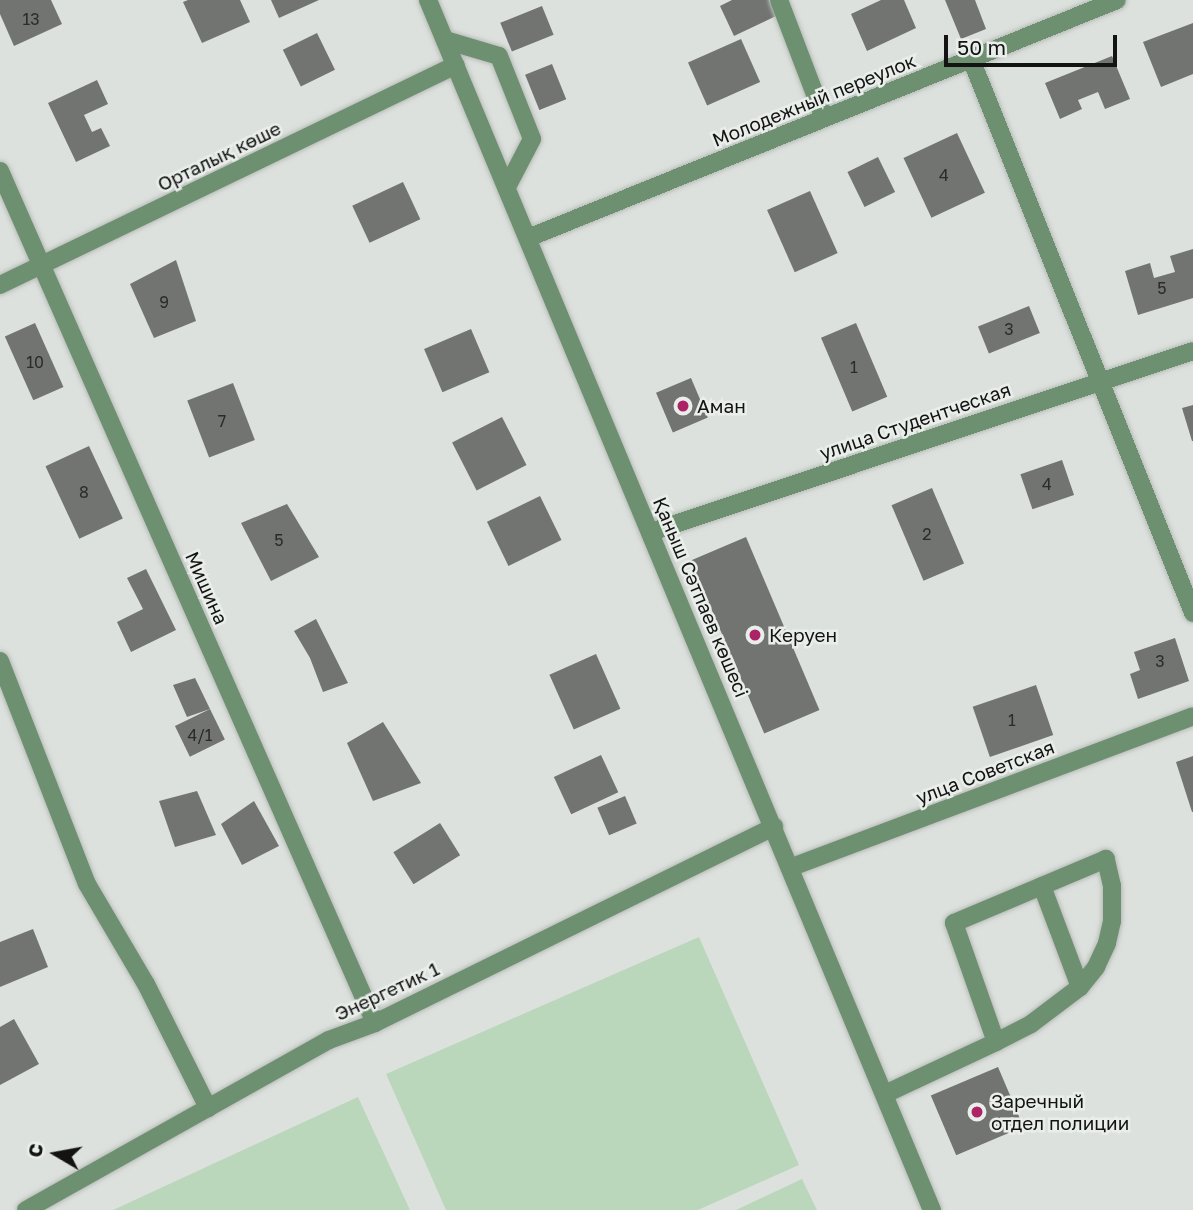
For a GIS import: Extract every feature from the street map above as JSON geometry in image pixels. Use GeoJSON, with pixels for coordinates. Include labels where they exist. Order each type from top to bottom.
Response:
{"type":"FeatureCollection","features":[{"type":"Feature","properties":{"kind":"street","name":"Қаныш Сәтпаев көшесі"},"geometry":{"type":"LineString","coordinates":[[428,0],[792,867],[932,1210]]}},
{"type":"Feature","properties":{"kind":"street"},"geometry":{"type":"LineString","coordinates":[[779,0],[824,118]]}},
{"type":"Feature","properties":{"kind":"street","name":"Молодежный переулок"},"geometry":{"type":"LineString","coordinates":[[528,238],[1117,0]]}},
{"type":"Feature","properties":{"kind":"street"},"geometry":{"type":"LineString","coordinates":[[445,40],[499,56],[532,139],[506,187]]}},
{"type":"Feature","properties":{"kind":"street"},"geometry":{"type":"LineString","coordinates":[[971,59],[1193,613]]}},
{"type":"Feature","properties":{"kind":"street","name":"Орталық көше"},"geometry":{"type":"LineString","coordinates":[[0,285],[456,65]]}},
{"type":"Feature","properties":{"kind":"street","name":"Мишина"},"geometry":{"type":"LineString","coordinates":[[0,171],[375,1023]]}},
{"type":"Feature","properties":{"kind":"street","name":"улица Студентческая"},"geometry":{"type":"LineString","coordinates":[[651,532],[1193,351]]}},
{"type":"Feature","properties":{"kind":"street"},"geometry":{"type":"LineString","coordinates":[[0,661],[87,884],[146,984],[208,1108]]}},
{"type":"Feature","properties":{"kind":"street","name":"улца Советская"},"geometry":{"type":"LineString","coordinates":[[792,867],[1193,716]]}},
{"type":"Feature","properties":{"kind":"street","name":"Энергетик 1"},"geometry":{"type":"LineString","coordinates":[[26,1210],[329,1041],[375,1023],[774,827]]}},
{"type":"Feature","properties":{"kind":"street"},"geometry":{"type":"LineString","coordinates":[[885,1094],[996,1042],[1056,1008],[1080,987],[1096,967],[1107,943],[1112,921],[1112,886],[1105,859],[954,923],[996,1042]]}},
{"type":"Feature","properties":{"kind":"street"},"geometry":{"type":"LineString","coordinates":[[1042,886],[1080,987]]}},
{"type":"Feature","properties":{"kind":"green space"},"geometry":{"type":"Polygon","coordinates":[[[699,937],[799,1165],[698,1210],[446,1210],[386,1074],[699,937]]]}},
{"type":"Feature","properties":{"kind":"green space"},"geometry":{"type":"Polygon","coordinates":[[[358,1097],[410,1210],[113,1210],[358,1097]]]}},
{"type":"Feature","properties":{"kind":"green space"},"geometry":{"type":"Polygon","coordinates":[[[802,1179],[817,1210],[736,1210],[802,1179]]]}},
{"type":"Feature","properties":{"kind":"building"},"geometry":{"type":"Polygon","coordinates":[[[0,0],[51,0],[62,24],[14,46],[0,14],[0,0]]]}},
{"type":"Feature","properties":{"kind":"building"},"geometry":{"type":"Polygon","coordinates":[[[240,0],[250,22],[202,43],[183,2],[240,0]]]}},
{"type":"Feature","properties":{"kind":"building"},"geometry":{"type":"Polygon","coordinates":[[[271,0],[319,0],[279,18],[271,0]]]}},
{"type":"Feature","properties":{"kind":"building"},"geometry":{"type":"Polygon","coordinates":[[[732,0],[769,0],[776,16],[734,36],[720,6],[732,0]]]}},
{"type":"Feature","properties":{"kind":"building"},"geometry":{"type":"Polygon","coordinates":[[[881,0],[904,0],[916,28],[867,51],[851,14],[881,0]]]}},
{"type":"Feature","properties":{"kind":"building"},"geometry":{"type":"Polygon","coordinates":[[[945,0],[975,0],[986,29],[961,39],[945,0]]]}},
{"type":"Feature","properties":{"kind":"building"},"geometry":{"type":"Polygon","coordinates":[[[542,6],[554,35],[512,52],[500,23],[542,6]]]}},
{"type":"Feature","properties":{"kind":"building"},"geometry":{"type":"Polygon","coordinates":[[[1193,23],[1193,74],[1161,87],[1143,42],[1193,23]]]}},
{"type":"Feature","properties":{"kind":"building"},"geometry":{"type":"Polygon","coordinates":[[[317,33],[335,70],[301,87],[283,50],[317,33]]]}},
{"type":"Feature","properties":{"kind":"building"},"geometry":{"type":"Polygon","coordinates":[[[741,39],[760,82],[707,106],[688,63],[741,39]]]}},
{"type":"Feature","properties":{"kind":"building"},"geometry":{"type":"Polygon","coordinates":[[[1112,56],[1130,99],[1105,109],[1098,92],[1078,100],[1082,109],[1060,119],[1045,83],[1112,56]]]}},
{"type":"Feature","properties":{"kind":"building"},"geometry":{"type":"Polygon","coordinates":[[[552,64],[566,99],[539,110],[525,75],[552,64]]]}},
{"type":"Feature","properties":{"kind":"building"},"geometry":{"type":"Polygon","coordinates":[[[97,80],[108,104],[84,115],[92,132],[101,128],[110,146],[76,162],[48,103],[97,80]]]}},
{"type":"Feature","properties":{"kind":"building"},"geometry":{"type":"Polygon","coordinates":[[[957,133],[985,193],[931,218],[904,158],[957,133]]]}},
{"type":"Feature","properties":{"kind":"building"},"geometry":{"type":"Polygon","coordinates":[[[878,157],[895,192],[865,207],[847,172],[878,157]]]}},
{"type":"Feature","properties":{"kind":"building"},"geometry":{"type":"Polygon","coordinates":[[[403,182],[420,219],[370,243],[352,206],[403,182]]]}},
{"type":"Feature","properties":{"kind":"building"},"geometry":{"type":"Polygon","coordinates":[[[810,191],[838,253],[795,272],[767,210],[810,191]]]}},
{"type":"Feature","properties":{"kind":"building"},"geometry":{"type":"Polygon","coordinates":[[[1193,249],[1193,298],[1138,315],[1125,271],[1150,263],[1154,278],[1175,272],[1170,256],[1193,249]]]}},
{"type":"Feature","properties":{"kind":"building"},"geometry":{"type":"Polygon","coordinates":[[[176,260],[196,321],[154,338],[130,284],[176,260]]]}},
{"type":"Feature","properties":{"kind":"building"},"geometry":{"type":"Polygon","coordinates":[[[1029,306],[1040,333],[989,353],[978,327],[1029,306]]]}},
{"type":"Feature","properties":{"kind":"building"},"geometry":{"type":"Polygon","coordinates":[[[35,323],[63,387],[33,400],[5,336],[35,323]]]}},
{"type":"Feature","properties":{"kind":"building"},"geometry":{"type":"Polygon","coordinates":[[[856,323],[887,397],[852,411],[821,338],[856,323]]]}},
{"type":"Feature","properties":{"kind":"building"},"geometry":{"type":"Polygon","coordinates":[[[471,329],[489,372],[442,392],[424,349],[471,329]]]}},
{"type":"Feature","properties":{"kind":"building","name":"Аман"},"geometry":{"type":"Polygon","coordinates":[[[691,378],[708,418],[673,432],[656,393],[691,378]]]}},
{"type":"Feature","properties":{"kind":"building"},"geometry":{"type":"Polygon","coordinates":[[[233,383],[255,440],[209,458],[187,401],[233,383]]]}},
{"type":"Feature","properties":{"kind":"building"},"geometry":{"type":"Polygon","coordinates":[[[1193,405],[1193,441],[1192,441],[1182,408],[1193,405]]]}},
{"type":"Feature","properties":{"kind":"building"},"geometry":{"type":"Polygon","coordinates":[[[502,417],[527,465],[477,491],[452,442],[502,417]]]}},
{"type":"Feature","properties":{"kind":"building"},"geometry":{"type":"Polygon","coordinates":[[[89,446],[123,519],[79,539],[45,466],[89,446]]]}},
{"type":"Feature","properties":{"kind":"building"},"geometry":{"type":"Polygon","coordinates":[[[1062,460],[1074,495],[1032,509],[1020,474],[1062,460]]]}},
{"type":"Feature","properties":{"kind":"building"},"geometry":{"type":"Polygon","coordinates":[[[932,488],[964,563],[924,581],[891,505],[932,488]]]}},
{"type":"Feature","properties":{"kind":"building"},"geometry":{"type":"Polygon","coordinates":[[[540,496],[561,540],[508,566],[487,522],[540,496]]]}},
{"type":"Feature","properties":{"kind":"building"},"geometry":{"type":"Polygon","coordinates":[[[287,504],[319,557],[271,581],[241,523],[287,504]]]}},
{"type":"Feature","properties":{"kind":"building","name":"Керуен"},"geometry":{"type":"Polygon","coordinates":[[[746,537],[819,710],[764,733],[691,560],[746,537]]]}},
{"type":"Feature","properties":{"kind":"building"},"geometry":{"type":"Polygon","coordinates":[[[146,569],[176,630],[131,652],[117,622],[143,609],[127,578],[146,569]]]}},
{"type":"Feature","properties":{"kind":"building"},"geometry":{"type":"Polygon","coordinates":[[[316,619],[348,683],[323,692],[310,658],[294,631],[316,619]]]}},
{"type":"Feature","properties":{"kind":"building"},"geometry":{"type":"Polygon","coordinates":[[[1175,638],[1189,681],[1138,699],[1130,674],[1140,670],[1134,652],[1175,638]]]}},
{"type":"Feature","properties":{"kind":"building"},"geometry":{"type":"Polygon","coordinates":[[[596,654],[620,709],[574,730],[549,675],[596,654]]]}},
{"type":"Feature","properties":{"kind":"building"},"geometry":{"type":"Polygon","coordinates":[[[195,678],[210,709],[187,717],[173,685],[195,678]]]}},
{"type":"Feature","properties":{"kind":"building"},"geometry":{"type":"Polygon","coordinates":[[[1036,685],[1053,735],[990,757],[973,707],[1036,685]]]}},
{"type":"Feature","properties":{"kind":"building"},"geometry":{"type":"Polygon","coordinates":[[[210,709],[225,740],[190,757],[175,726],[210,709]]]}},
{"type":"Feature","properties":{"kind":"building"},"geometry":{"type":"Polygon","coordinates":[[[383,722],[421,783],[373,801],[347,743],[383,722]]]}},
{"type":"Feature","properties":{"kind":"building"},"geometry":{"type":"Polygon","coordinates":[[[601,755],[618,792],[571,814],[554,777],[601,755]]]}},
{"type":"Feature","properties":{"kind":"building"},"geometry":{"type":"Polygon","coordinates":[[[1193,756],[1193,812],[1192,812],[1176,762],[1193,756]]]}},
{"type":"Feature","properties":{"kind":"building"},"geometry":{"type":"Polygon","coordinates":[[[197,791],[216,835],[175,847],[159,801],[197,791]]]}},
{"type":"Feature","properties":{"kind":"building"},"geometry":{"type":"Polygon","coordinates":[[[625,796],[637,824],[609,835],[597,808],[625,796]]]}},
{"type":"Feature","properties":{"kind":"building"},"geometry":{"type":"Polygon","coordinates":[[[254,801],[279,846],[242,865],[221,824],[254,801]]]}},
{"type":"Feature","properties":{"kind":"building"},"geometry":{"type":"Polygon","coordinates":[[[440,823],[460,855],[413,884],[393,852],[440,823]]]}},
{"type":"Feature","properties":{"kind":"building"},"geometry":{"type":"Polygon","coordinates":[[[33,929],[48,967],[0,987],[0,942],[33,929]]]}},
{"type":"Feature","properties":{"kind":"building"},"geometry":{"type":"Polygon","coordinates":[[[14,1019],[39,1064],[0,1085],[0,1027],[14,1019]]]}},
{"type":"Feature","properties":{"kind":"building","name":"Заречный отдел полиции"},"geometry":{"type":"Polygon","coordinates":[[[998,1067],[1023,1127],[956,1155],[931,1096],[998,1067]]]}},
{"type":"Feature","properties":{"kind":"place","name":"Аман"},"geometry":{"type":"Point","coordinates":[683,406]}},
{"type":"Feature","properties":{"kind":"place","name":"Керуен"},"geometry":{"type":"Point","coordinates":[755,635]}},
{"type":"Feature","properties":{"kind":"place","name":"Заречный отдел полиции"},"geometry":{"type":"Point","coordinates":[977,1112]}}]}
